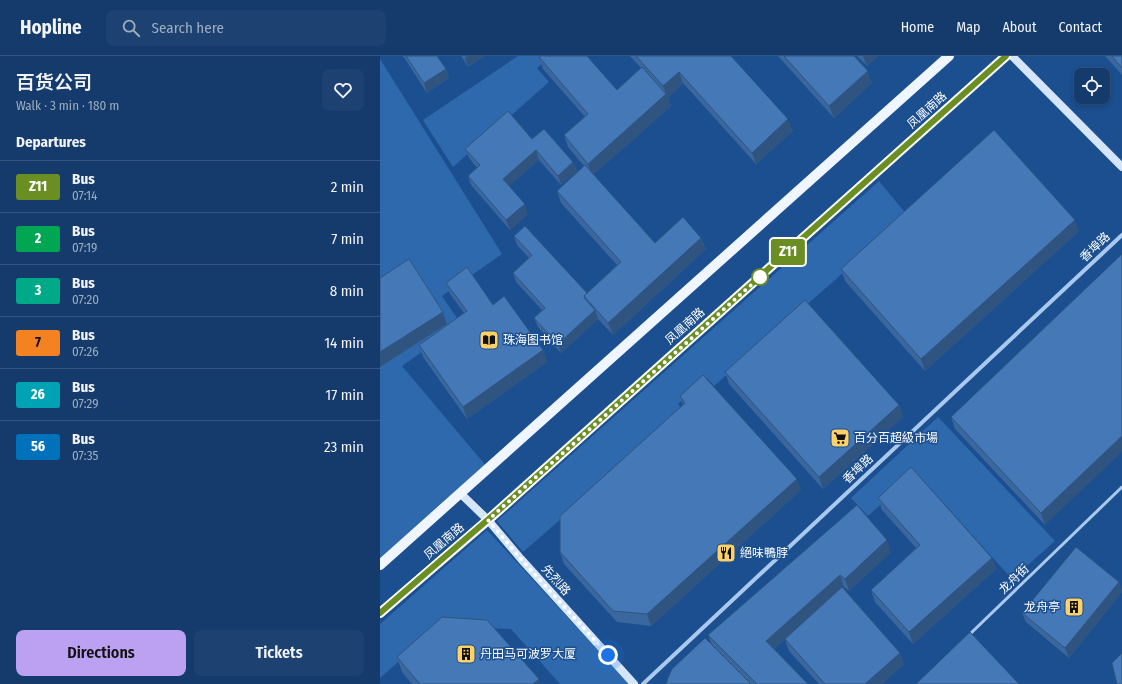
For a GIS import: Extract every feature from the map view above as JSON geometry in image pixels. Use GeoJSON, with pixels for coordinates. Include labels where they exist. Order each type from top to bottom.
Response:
{"type":"FeatureCollection","features":[{"type":"Feature","properties":{"kind":"main road","name":"凤凰南路"},"geometry":{"type":"LineString","coordinates":[[380,565],[949,56]]}},
{"type":"Feature","properties":{"kind":"main road","name":"凤凰南路"},"geometry":{"type":"LineString","coordinates":[[380,613],[488,520],[1006,56]]}},
{"type":"Feature","properties":{"kind":"street"},"geometry":{"type":"LineString","coordinates":[[1012,56],[1122,167]]}},
{"type":"Feature","properties":{"kind":"street","name":"香埠路"},"geometry":{"type":"LineString","coordinates":[[643,684],[1122,235]]}},
{"type":"Feature","properties":{"kind":"street","name":"先烈路"},"geometry":{"type":"LineString","coordinates":[[460,493],[488,520],[521,559],[634,684]]}},
{"type":"Feature","properties":{"kind":"lane","name":"龙舟街"},"geometry":{"type":"LineString","coordinates":[[964,640],[1122,487]]}},
{"type":"Feature","properties":{"kind":"shaded area"},"geometry":{"type":"Polygon","coordinates":[[[518,56],[551,56],[537,68],[549,82],[453,167],[423,120],[518,56]]]}},
{"type":"Feature","properties":{"kind":"shaded area"},"geometry":{"type":"Polygon","coordinates":[[[380,59],[502,254],[442,296],[461,324],[402,366],[487,467],[380,563],[380,59]]]}},
{"type":"Feature","properties":{"kind":"shaded area"},"geometry":{"type":"Polygon","coordinates":[[[879,181],[908,216],[714,386],[707,378],[678,404],[684,412],[523,552],[497,521],[879,181]]]}},
{"type":"Feature","properties":{"kind":"shaded area"},"geometry":{"type":"Polygon","coordinates":[[[938,417],[1055,541],[1012,579],[916,473],[868,516],[851,498],[938,417]]]}},
{"type":"Feature","properties":{"kind":"shaded area"},"geometry":{"type":"Polygon","coordinates":[[[487,530],[629,684],[560,684],[511,629],[440,626],[380,678],[380,624],[487,530]]]}},
{"type":"Feature","properties":{"kind":"building"},"geometry":{"type":"Polygon","coordinates":[[[406,56],[437,56],[446,69],[424,83],[406,56]]]}},
{"type":"Feature","properties":{"kind":"building"},"geometry":{"type":"Polygon","coordinates":[[[587,56],[617,90],[642,67],[666,94],[588,164],[564,135],[588,114],[539,57],[587,56]]]}},
{"type":"Feature","properties":{"kind":"building"},"geometry":{"type":"Polygon","coordinates":[[[636,56],[731,56],[788,119],[752,153],[679,72],[663,86],[636,56]]]}},
{"type":"Feature","properties":{"kind":"building"},"geometry":{"type":"Polygon","coordinates":[[[784,56],[854,56],[868,71],[829,106],[784,56]]]}},
{"type":"Feature","properties":{"kind":"building"},"geometry":{"type":"Polygon","coordinates":[[[1112,56],[1122,56],[1122,68],[1112,56]]]}},
{"type":"Feature","properties":{"kind":"building"},"geometry":{"type":"Polygon","coordinates":[[[508,111],[532,139],[544,129],[573,162],[558,176],[536,150],[503,179],[525,204],[506,220],[468,176],[480,165],[465,149],[508,111]]]}},
{"type":"Feature","properties":{"kind":"building"},"geometry":{"type":"Polygon","coordinates":[[[994,130],[1075,220],[921,359],[841,269],[994,130]]]}},
{"type":"Feature","properties":{"kind":"building"},"geometry":{"type":"Polygon","coordinates":[[[585,165],[655,243],[683,217],[701,238],[608,323],[584,296],[621,262],[557,191],[585,165]]]}},
{"type":"Feature","properties":{"kind":"building"},"geometry":{"type":"Polygon","coordinates":[[[525,226],[587,293],[584,296],[585,299],[595,310],[558,344],[534,318],[545,308],[513,273],[532,255],[514,236],[525,226]]]}},
{"type":"Feature","properties":{"kind":"building"},"geometry":{"type":"Polygon","coordinates":[[[1122,254],[1122,436],[1041,513],[951,417],[1122,254]]]}},
{"type":"Feature","properties":{"kind":"building"},"geometry":{"type":"Polygon","coordinates":[[[409,259],[443,312],[380,352],[380,278],[409,259]]]}},
{"type":"Feature","properties":{"kind":"building","name":"珠海图书馆"},"geometry":{"type":"Polygon","coordinates":[[[467,267],[493,305],[504,296],[543,350],[463,407],[419,345],[467,311],[446,283],[467,267]]]}},
{"type":"Feature","properties":{"kind":"building"},"geometry":{"type":"Polygon","coordinates":[[[805,300],[899,405],[819,477],[725,372],[805,300]]]}},
{"type":"Feature","properties":{"kind":"building"},"geometry":{"type":"Polygon","coordinates":[[[703,375],[797,479],[647,614],[613,611],[560,552],[560,516],[685,403],[680,396],[703,375]]]}},
{"type":"Feature","properties":{"kind":"building"},"geometry":{"type":"Polygon","coordinates":[[[911,467],[992,558],[909,632],[871,590],[920,545],[878,498],[911,467]]]}},
{"type":"Feature","properties":{"kind":"building"},"geometry":{"type":"Polygon","coordinates":[[[857,505],[887,540],[845,579],[840,575],[766,641],[808,684],[757,684],[708,635],[857,505]]]}},
{"type":"Feature","properties":{"kind":"building","name":"龙舟亭"},"geometry":{"type":"Polygon","coordinates":[[[1076,547],[1119,582],[1065,648],[1022,613],[1076,547]]]}},
{"type":"Feature","properties":{"kind":"building"},"geometry":{"type":"Polygon","coordinates":[[[842,587],[900,653],[865,684],[825,684],[785,639],[842,587]]]}},
{"type":"Feature","properties":{"kind":"building","name":"丹田马可波罗大厦"},"geometry":{"type":"Polygon","coordinates":[[[442,617],[487,620],[539,679],[533,684],[420,684],[397,657],[442,617]]]}},
{"type":"Feature","properties":{"kind":"building"},"geometry":{"type":"Polygon","coordinates":[[[970,632],[1019,684],[916,684],[970,632]]]}},
{"type":"Feature","properties":{"kind":"building"},"geometry":{"type":"Polygon","coordinates":[[[705,638],[750,683],[749,684],[666,684],[672,669],[705,638]]]}},
{"type":"Feature","properties":{"kind":"building"},"geometry":{"type":"Polygon","coordinates":[[[1122,653],[1122,684],[1117,684],[1112,663],[1122,653]]]}},
{"type":"Feature","properties":{"kind":"bus line","name":"Z11"},"geometry":{"type":"LineString","coordinates":[[380,613],[499,510],[1006,56]]}},
{"type":"Feature","properties":{"kind":"place","name":"珠海图书馆"},"geometry":{"type":"Point","coordinates":[489,340]}},
{"type":"Feature","properties":{"kind":"place","name":"百分百超級市場"},"geometry":{"type":"Point","coordinates":[840,438]}},
{"type":"Feature","properties":{"kind":"place","name":"絕味鴨脖"},"geometry":{"type":"Point","coordinates":[726,553]}},
{"type":"Feature","properties":{"kind":"place","name":"龙舟亭"},"geometry":{"type":"Point","coordinates":[1074,607]}},
{"type":"Feature","properties":{"kind":"place","name":"丹田马可波罗大厦"},"geometry":{"type":"Point","coordinates":[466,654]}},
{"type":"Feature","properties":{"kind":"route"},"geometry":{"type":"LineString","coordinates":[[608,655],[521,559],[488,520],[760,277]]}}]}
